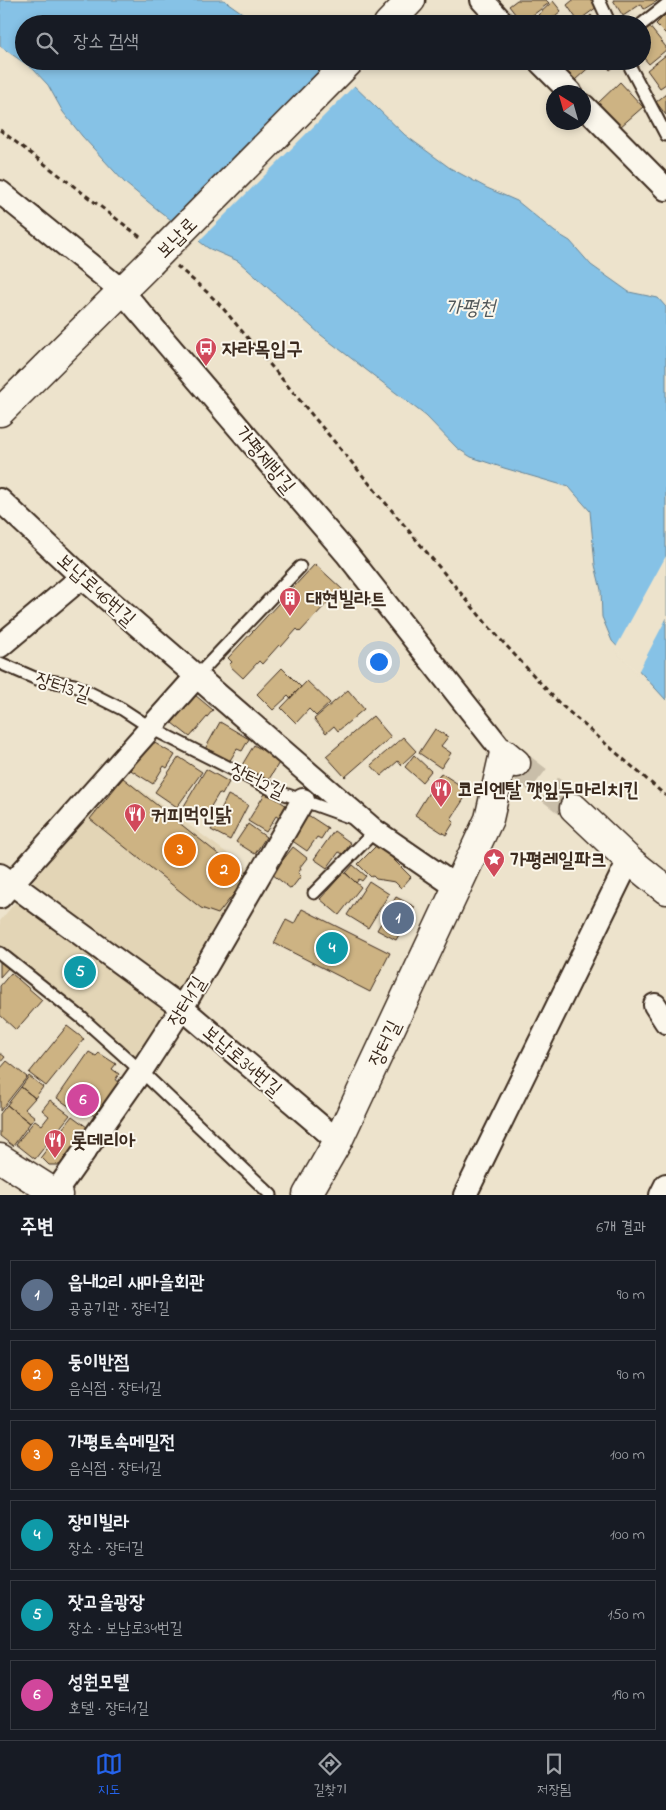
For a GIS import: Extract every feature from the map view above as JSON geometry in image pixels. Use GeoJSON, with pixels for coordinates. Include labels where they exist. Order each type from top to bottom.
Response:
{"type":"FeatureCollection","features":[{"type":"Feature","properties":{"kind":"street"},"geometry":{"type":"LineString","coordinates":[[397,15],[412,0]]}},
{"type":"Feature","properties":{"kind":"street"},"geometry":{"type":"LineString","coordinates":[[482,0],[496,15]]}},
{"type":"Feature","properties":{"kind":"street","name":"보납로"},"geometry":{"type":"LineString","coordinates":[[0,412],[341,70]]}},
{"type":"Feature","properties":{"kind":"street"},"geometry":{"type":"LineString","coordinates":[[548,70],[563,85]]}},
{"type":"Feature","properties":{"kind":"street"},"geometry":{"type":"LineString","coordinates":[[591,113],[666,189]]}},
{"type":"Feature","properties":{"kind":"street","name":"가평제방길"},"geometry":{"type":"LineString","coordinates":[[0,192],[121,290],[346,553],[510,758],[489,820],[458,888]]}},
{"type":"Feature","properties":{"kind":"street","name":"보납로46번길"},"geometry":{"type":"LineString","coordinates":[[0,500],[82,577],[372,828],[458,888]]}},
{"type":"Feature","properties":{"kind":"street"},"geometry":{"type":"LineString","coordinates":[[0,646],[82,577]]}},
{"type":"Feature","properties":{"kind":"street"},"geometry":{"type":"LineString","coordinates":[[4,886],[196,677]]}},
{"type":"Feature","properties":{"kind":"street","name":"장터1길"},"geometry":{"type":"LineString","coordinates":[[56,1194],[182,1008],[303,800]]}},
{"type":"Feature","properties":{"kind":"street"},"geometry":{"type":"LineString","coordinates":[[574,808],[629,860],[666,890]]}},
{"type":"Feature","properties":{"kind":"street"},"geometry":{"type":"LineString","coordinates":[[465,1195],[629,860]]}},
{"type":"Feature","properties":{"kind":"street","name":"보납로34번길"},"geometry":{"type":"LineString","coordinates":[[4,886],[182,1008],[338,1141]]}},
{"type":"Feature","properties":{"kind":"street","name":"장터길"},"geometry":{"type":"LineString","coordinates":[[307,1195],[338,1141],[458,888]]}},
{"type":"Feature","properties":{"kind":"street"},"geometry":{"type":"LineString","coordinates":[[0,1158],[56,1194]]}},
{"type":"Feature","properties":{"kind":"street"},"geometry":{"type":"LineString","coordinates":[[661,1195],[666,1184]]}},
{"type":"Feature","properties":{"kind":"lane"},"geometry":{"type":"LineString","coordinates":[[599,0],[606,15]]}},
{"type":"Feature","properties":{"kind":"lane"},"geometry":{"type":"LineString","coordinates":[[651,17],[666,5]]}},
{"type":"Feature","properties":{"kind":"lane"},"geometry":{"type":"LineString","coordinates":[[632,70],[666,135]]}},
{"type":"Feature","properties":{"kind":"lane"},"geometry":{"type":"LineString","coordinates":[[196,677],[300,567]]}},
{"type":"Feature","properties":{"kind":"lane","name":"장터3길"},"geometry":{"type":"LineString","coordinates":[[0,662],[37,679],[74,685],[122,709],[151,728]]}},
{"type":"Feature","properties":{"kind":"lane","name":"장터2길"},"geometry":{"type":"LineString","coordinates":[[151,728],[271,788],[372,828]]}},
{"type":"Feature","properties":{"kind":"lane"},"geometry":{"type":"LineString","coordinates":[[314,893],[372,828]]}},
{"type":"Feature","properties":{"kind":"lane"},"geometry":{"type":"LineString","coordinates":[[0,953],[82,1018],[141,1071],[270,1195]]}},
{"type":"Feature","properties":{"kind":"path"},"geometry":{"type":"LineString","coordinates":[[0,130],[155,255],[208,293],[221,306],[490,628],[559,703],[666,796]]}},
{"type":"Feature","properties":{"kind":"shaded area"},"geometry":{"type":"Polygon","coordinates":[[[119,774],[253,872],[182,988],[136,1056],[0,945],[0,921],[119,774]]]}},
{"type":"Feature","properties":{"kind":"water","name":"가평천"},"geometry":{"type":"Polygon","coordinates":[[[0,0],[224,0],[245,15],[15,15],[15,56],[0,46],[0,0]]]}},
{"type":"Feature","properties":{"kind":"water","name":"가평천"},"geometry":{"type":"Polygon","coordinates":[[[34,70],[331,70],[348,80],[405,135],[450,168],[487,188],[517,201],[555,232],[570,241],[591,265],[629,292],[658,298],[666,307],[666,700],[612,641],[602,617],[601,590],[595,565],[590,511],[569,487],[471,457],[457,448],[426,416],[321,335],[238,261],[208,248],[125,183],[63,112],[48,85],[34,70]]]}},
{"type":"Feature","properties":{"kind":"pier"},"geometry":{"type":"Polygon","coordinates":[[[320,70],[336,70],[356,84],[197,243],[169,222],[320,70]]]}},
{"type":"Feature","properties":{"kind":"pier"},"geometry":{"type":"Polygon","coordinates":[[[666,556],[666,619],[637,674],[615,649],[666,556]]]}},
{"type":"Feature","properties":{"kind":"building"},"geometry":{"type":"Polygon","coordinates":[[[517,0],[546,0],[549,3],[533,15],[516,15],[509,6],[517,0]]]}},
{"type":"Feature","properties":{"kind":"building"},"geometry":{"type":"Polygon","coordinates":[[[573,0],[592,0],[597,7],[586,15],[574,15],[567,5],[573,0]]]}},
{"type":"Feature","properties":{"kind":"building"},"geometry":{"type":"Polygon","coordinates":[[[613,0],[659,0],[644,9],[641,4],[622,15],[613,0]]]}},
{"type":"Feature","properties":{"kind":"building"},"geometry":{"type":"Polygon","coordinates":[[[553,1],[561,11],[556,15],[538,15],[553,1]]]}},
{"type":"Feature","properties":{"kind":"building"},"geometry":{"type":"Polygon","coordinates":[[[666,14],[666,34],[656,24],[666,14]]]}},
{"type":"Feature","properties":{"kind":"building"},"geometry":{"type":"Polygon","coordinates":[[[651,28],[666,47],[666,50],[651,62],[651,28]]]}},
{"type":"Feature","properties":{"kind":"building"},"geometry":{"type":"Polygon","coordinates":[[[666,55],[666,84],[660,88],[647,70],[651,70],[651,67],[666,55]]]}},
{"type":"Feature","properties":{"kind":"building"},"geometry":{"type":"Polygon","coordinates":[[[566,70],[586,70],[575,80],[566,70]]]}},
{"type":"Feature","properties":{"kind":"building"},"geometry":{"type":"Polygon","coordinates":[[[620,82],[643,107],[620,127],[598,103],[620,82]]]}},
{"type":"Feature","properties":{"kind":"building"},"geometry":{"type":"Polygon","coordinates":[[[666,94],[666,115],[656,102],[666,94]]]}},
{"type":"Feature","properties":{"kind":"building","name":"대현빌라트"},"geometry":{"type":"Polygon","coordinates":[[[315,564],[343,590],[329,605],[327,603],[300,632],[297,629],[281,647],[279,645],[262,664],[259,661],[243,678],[229,665],[232,662],[228,658],[315,564]]]}},
{"type":"Feature","properties":{"kind":"building"},"geometry":{"type":"Polygon","coordinates":[[[282,668],[301,687],[290,698],[288,696],[273,710],[257,694],[282,668]]]}},
{"type":"Feature","properties":{"kind":"building"},"geometry":{"type":"Polygon","coordinates":[[[307,681],[330,703],[316,716],[309,709],[296,723],[281,708],[307,681]]]}},
{"type":"Feature","properties":{"kind":"building"},"geometry":{"type":"Polygon","coordinates":[[[348,690],[364,709],[338,731],[334,726],[326,733],[314,719],[348,690]]]}},
{"type":"Feature","properties":{"kind":"building"},"geometry":{"type":"Polygon","coordinates":[[[195,695],[213,710],[190,737],[172,723],[195,695]]]}},
{"type":"Feature","properties":{"kind":"building"},"geometry":{"type":"Polygon","coordinates":[[[373,716],[391,737],[345,777],[326,756],[373,716]]]}},
{"type":"Feature","properties":{"kind":"building"},"geometry":{"type":"Polygon","coordinates":[[[220,722],[249,739],[242,751],[237,749],[229,762],[205,749],[220,722]]]}},
{"type":"Feature","properties":{"kind":"building"},"geometry":{"type":"Polygon","coordinates":[[[435,729],[448,737],[441,746],[451,753],[441,768],[419,753],[435,729]]]}},
{"type":"Feature","properties":{"kind":"building"},"geometry":{"type":"Polygon","coordinates":[[[403,737],[416,751],[401,765],[398,761],[381,776],[371,765],[403,737]]]}},
{"type":"Feature","properties":{"kind":"building"},"geometry":{"type":"Polygon","coordinates":[[[148,739],[175,755],[167,768],[164,766],[153,784],[129,769],[148,739]]]}},
{"type":"Feature","properties":{"kind":"building"},"geometry":{"type":"Polygon","coordinates":[[[254,745],[280,761],[268,781],[242,765],[254,745]]]}},
{"type":"Feature","properties":{"kind":"building"},"geometry":{"type":"Polygon","coordinates":[[[414,755],[431,771],[422,782],[405,767],[414,755]]]}},
{"type":"Feature","properties":{"kind":"building"},"geometry":{"type":"Polygon","coordinates":[[[179,757],[202,772],[177,807],[155,792],[179,757]]]}},
{"type":"Feature","properties":{"kind":"building"},"geometry":{"type":"Polygon","coordinates":[[[206,769],[229,782],[222,795],[219,793],[204,818],[184,806],[206,769]]]}},
{"type":"Feature","properties":{"kind":"building"},"geometry":{"type":"Polygon","coordinates":[[[441,773],[469,791],[451,819],[454,822],[446,835],[415,815],[441,773]]]}},
{"type":"Feature","properties":{"kind":"building"},"geometry":{"type":"Polygon","coordinates":[[[123,778],[247,877],[218,914],[201,908],[90,819],[123,778]]]}},
{"type":"Feature","properties":{"kind":"building"},"geometry":{"type":"Polygon","coordinates":[[[266,792],[290,808],[282,820],[276,816],[266,832],[248,821],[266,792]]]}},
{"type":"Feature","properties":{"kind":"building"},"geometry":{"type":"Polygon","coordinates":[[[228,795],[248,805],[230,840],[211,830],[228,795]]]}},
{"type":"Feature","properties":{"kind":"building"},"geometry":{"type":"Polygon","coordinates":[[[308,815],[328,828],[321,839],[317,837],[307,851],[291,840],[308,815]]]}},
{"type":"Feature","properties":{"kind":"building"},"geometry":{"type":"Polygon","coordinates":[[[248,824],[266,837],[255,854],[236,842],[248,824]]]}},
{"type":"Feature","properties":{"kind":"building"},"geometry":{"type":"Polygon","coordinates":[[[334,831],[351,843],[343,854],[339,852],[327,868],[314,859],[334,831]]]}},
{"type":"Feature","properties":{"kind":"building"},"geometry":{"type":"Polygon","coordinates":[[[378,844],[411,877],[401,888],[395,882],[371,877],[358,864],[378,844]]]}},
{"type":"Feature","properties":{"kind":"building"},"geometry":{"type":"Polygon","coordinates":[[[293,847],[307,858],[298,873],[301,876],[291,889],[272,874],[293,847]]]}},
{"type":"Feature","properties":{"kind":"building"},"geometry":{"type":"Polygon","coordinates":[[[353,865],[366,876],[362,881],[359,879],[356,883],[346,873],[353,865]]]}},
{"type":"Feature","properties":{"kind":"building"},"geometry":{"type":"Polygon","coordinates":[[[344,872],[361,887],[339,915],[320,899],[344,872]]]}},
{"type":"Feature","properties":{"kind":"building"},"geometry":{"type":"Polygon","coordinates":[[[369,881],[389,894],[368,928],[347,915],[369,881]]]}},
{"type":"Feature","properties":{"kind":"building"},"geometry":{"type":"Polygon","coordinates":[[[396,897],[415,907],[396,940],[377,930],[396,897]]]}},
{"type":"Feature","properties":{"kind":"building"},"geometry":{"type":"Polygon","coordinates":[[[302,909],[390,953],[370,992],[274,943],[286,920],[294,924],[302,909]]]}},
{"type":"Feature","properties":{"kind":"building"},"geometry":{"type":"Polygon","coordinates":[[[0,959],[9,967],[0,977],[0,959]]]}},
{"type":"Feature","properties":{"kind":"building"},"geometry":{"type":"Polygon","coordinates":[[[11,973],[42,1000],[16,1030],[0,1015],[0,986],[11,973]]]}},
{"type":"Feature","properties":{"kind":"building"},"geometry":{"type":"Polygon","coordinates":[[[67,1026],[84,1039],[46,1086],[29,1073],[67,1026]]]}},
{"type":"Feature","properties":{"kind":"building"},"geometry":{"type":"Polygon","coordinates":[[[89,1052],[96,1056],[99,1053],[116,1064],[112,1069],[119,1074],[115,1080],[120,1083],[96,1117],[80,1106],[76,1111],[57,1098],[89,1052]]]}},
{"type":"Feature","properties":{"kind":"building"},"geometry":{"type":"Polygon","coordinates":[[[0,1053],[5,1057],[0,1063],[0,1053]]]}},
{"type":"Feature","properties":{"kind":"building"},"geometry":{"type":"Polygon","coordinates":[[[7,1061],[27,1077],[0,1111],[0,1069],[7,1061]]]}},
{"type":"Feature","properties":{"kind":"building"},"geometry":{"type":"Polygon","coordinates":[[[29,1076],[43,1087],[35,1098],[21,1087],[29,1076]]]}},
{"type":"Feature","properties":{"kind":"building"},"geometry":{"type":"Polygon","coordinates":[[[21,1087],[35,1098],[25,1109],[35,1117],[30,1123],[7,1105],[21,1087]]]}},
{"type":"Feature","properties":{"kind":"building"},"geometry":{"type":"Polygon","coordinates":[[[50,1100],[70,1115],[35,1159],[16,1144],[35,1120],[42,1125],[49,1116],[42,1110],[50,1100]]]}},
{"type":"Feature","properties":{"kind":"building"},"geometry":{"type":"Polygon","coordinates":[[[7,1105],[30,1123],[13,1146],[0,1136],[0,1114],[7,1105]]]}},
{"type":"Feature","properties":{"kind":"building"},"geometry":{"type":"Polygon","coordinates":[[[72,1116],[91,1130],[66,1165],[49,1165],[41,1157],[72,1116]]]}},
{"type":"Feature","properties":{"kind":"tunnel"},"geometry":{"type":"LineString","coordinates":[[516,763],[574,808]]}},
{"type":"Feature","properties":{"kind":"place","name":"자라목입구"},"geometry":{"type":"Point","coordinates":[206,367]}},
{"type":"Feature","properties":{"kind":"place","name":"대현빌라트"},"geometry":{"type":"Point","coordinates":[290,617]}},
{"type":"Feature","properties":{"kind":"place","name":"코리엔탈 깻잎두마리치킨"},"geometry":{"type":"Point","coordinates":[441,808]}},
{"type":"Feature","properties":{"kind":"place","name":"커피먹인닭"},"geometry":{"type":"Point","coordinates":[135,833]}},
{"type":"Feature","properties":{"kind":"place","name":"가평토속메밀전"},"geometry":{"type":"Point","coordinates":[180,850]}},
{"type":"Feature","properties":{"kind":"place","name":"둥이반점"},"geometry":{"type":"Point","coordinates":[224,870]}},
{"type":"Feature","properties":{"kind":"place","name":"가평레일파크"},"geometry":{"type":"Point","coordinates":[494,878]}},
{"type":"Feature","properties":{"kind":"place","name":"읍내2리 새마을회관"},"geometry":{"type":"Point","coordinates":[398,918]}},
{"type":"Feature","properties":{"kind":"place","name":"장미빌라"},"geometry":{"type":"Point","coordinates":[332,948]}},
{"type":"Feature","properties":{"kind":"place","name":"잣고을광장"},"geometry":{"type":"Point","coordinates":[80,972]}},
{"type":"Feature","properties":{"kind":"place","name":"성원모텔"},"geometry":{"type":"Point","coordinates":[83,1100]}},
{"type":"Feature","properties":{"kind":"place","name":"롯데리아"},"geometry":{"type":"Point","coordinates":[55,1159]}}]}
